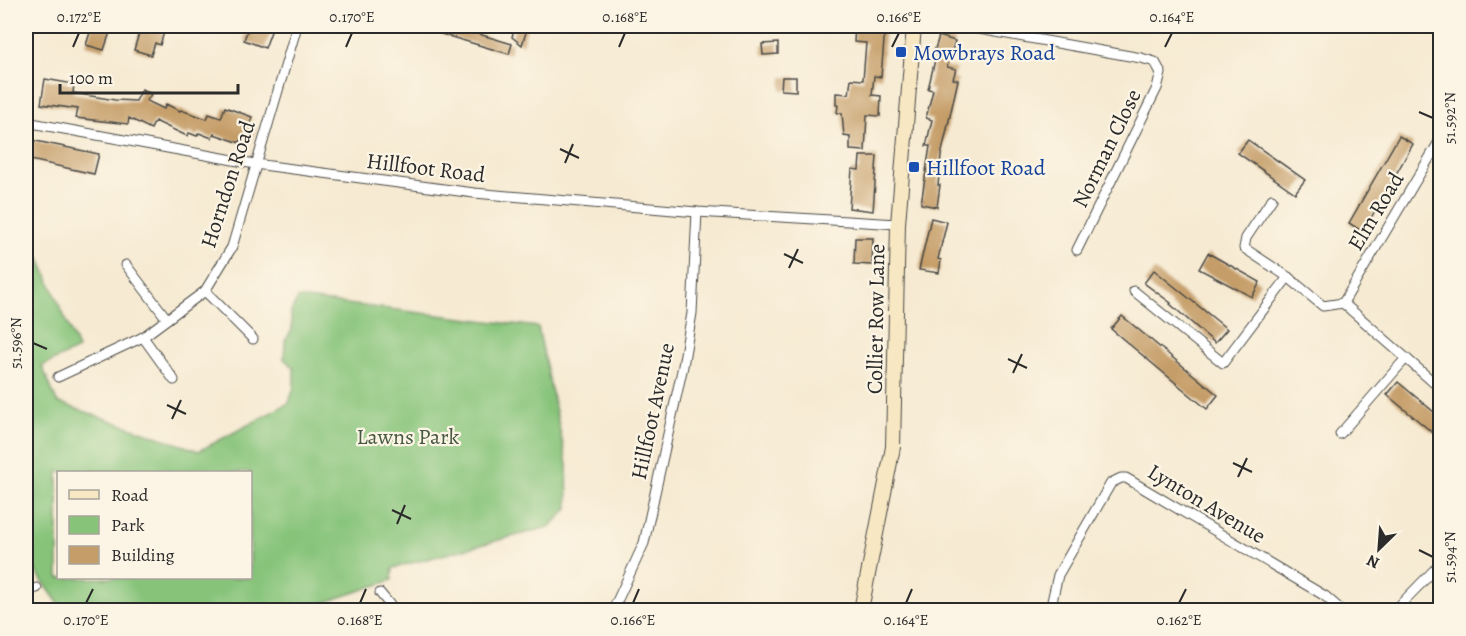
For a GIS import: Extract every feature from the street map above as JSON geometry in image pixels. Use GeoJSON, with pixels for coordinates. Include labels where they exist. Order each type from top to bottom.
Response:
{"type":"FeatureCollection","features":[{"type":"Feature","properties":{"kind":"main road","name":"Collier Row Lane"},"geometry":{"type":"LineString","coordinates":[[861,610],[893,447],[898,224],[914,26]]}},
{"type":"Feature","properties":{"kind":"street","name":"Horndon Road"},"geometry":{"type":"LineString","coordinates":[[58,377],[143,337],[205,291],[232,247],[297,26]]}},
{"type":"Feature","properties":{"kind":"street","name":"Norman Close"},"geometry":{"type":"LineString","coordinates":[[962,26],[1155,62],[1161,73],[1157,88],[1077,250]]}},
{"type":"Feature","properties":{"kind":"street"},"geometry":{"type":"LineString","coordinates":[[1414,26],[1440,27]]}},
{"type":"Feature","properties":{"kind":"street","name":"Hillfoot Road"},"geometry":{"type":"LineString","coordinates":[[26,122],[255,164],[474,193],[697,212],[898,224]]}},
{"type":"Feature","properties":{"kind":"street","name":"Elm Road"},"geometry":{"type":"LineString","coordinates":[[1343,303],[1440,140]]}},
{"type":"Feature","properties":{"kind":"street"},"geometry":{"type":"LineString","coordinates":[[1272,199],[1246,238],[1244,248],[1288,277],[1323,306],[1343,303],[1440,388]]}},
{"type":"Feature","properties":{"kind":"street","name":"Hillfoot Avenue"},"geometry":{"type":"LineString","coordinates":[[613,610],[644,543],[683,366],[692,313],[697,212]]}},
{"type":"Feature","properties":{"kind":"street"},"geometry":{"type":"LineString","coordinates":[[126,265],[167,320]]}},
{"type":"Feature","properties":{"kind":"street"},"geometry":{"type":"LineString","coordinates":[[1134,291],[1223,363],[1288,277]]}},
{"type":"Feature","properties":{"kind":"street"},"geometry":{"type":"LineString","coordinates":[[205,291],[254,339]]}},
{"type":"Feature","properties":{"kind":"street"},"geometry":{"type":"LineString","coordinates":[[143,337],[174,381]]}},
{"type":"Feature","properties":{"kind":"street"},"geometry":{"type":"LineString","coordinates":[[1340,434],[1406,358]]}},
{"type":"Feature","properties":{"kind":"street","name":"Lynton Avenue"},"geometry":{"type":"LineString","coordinates":[[1050,610],[1058,575],[1111,483],[1121,478],[1126,478],[1324,596],[1341,610]]}},
{"type":"Feature","properties":{"kind":"street"},"geometry":{"type":"LineString","coordinates":[[1395,610],[1440,564]]}},
{"type":"Feature","properties":{"kind":"street"},"geometry":{"type":"LineString","coordinates":[[26,591],[37,588]]}},
{"type":"Feature","properties":{"kind":"street"},"geometry":{"type":"LineString","coordinates":[[380,593],[394,610]]}},
{"type":"Feature","properties":{"kind":"green space","name":"Lawns Park"},"geometry":{"type":"Polygon","coordinates":[[[38,254],[78,349],[42,366],[57,402],[199,451],[289,403],[294,387],[294,368],[284,359],[285,341],[292,330],[291,312],[298,298],[538,327],[567,464],[568,509],[549,527],[393,568],[392,580],[317,605],[311,610],[63,610],[37,573],[26,551],[26,259],[38,254]]]}},
{"type":"Feature","properties":{"kind":"building"},"geometry":{"type":"Polygon","coordinates":[[[92,26],[112,26],[104,50],[86,45],[92,26]]]}},
{"type":"Feature","properties":{"kind":"building"},"geometry":{"type":"Polygon","coordinates":[[[141,26],[166,26],[160,45],[155,43],[151,55],[134,50],[141,26]]]}},
{"type":"Feature","properties":{"kind":"building"},"geometry":{"type":"Polygon","coordinates":[[[249,26],[273,26],[265,48],[244,40],[249,26]]]}},
{"type":"Feature","properties":{"kind":"building"},"geometry":{"type":"Polygon","coordinates":[[[421,26],[452,26],[512,44],[509,54],[421,28],[421,26]]]}},
{"type":"Feature","properties":{"kind":"building"},"geometry":{"type":"Polygon","coordinates":[[[515,26],[528,26],[522,45],[512,37],[515,26]]]}},
{"type":"Feature","properties":{"kind":"building"},"geometry":{"type":"Polygon","coordinates":[[[855,26],[885,28],[881,77],[874,76],[872,95],[881,96],[880,116],[867,115],[865,151],[850,150],[850,137],[844,136],[842,113],[837,113],[838,105],[836,105],[836,93],[849,94],[851,79],[863,80],[866,43],[854,42],[855,26]]]}},
{"type":"Feature","properties":{"kind":"building"},"geometry":{"type":"Polygon","coordinates":[[[939,36],[955,41],[947,67],[956,69],[953,79],[958,80],[941,156],[937,207],[921,204],[930,146],[926,146],[932,120],[926,118],[933,90],[928,89],[935,60],[932,59],[939,36]]]}},
{"type":"Feature","properties":{"kind":"building"},"geometry":{"type":"Polygon","coordinates":[[[778,43],[778,54],[763,55],[762,44],[778,43]]]}},
{"type":"Feature","properties":{"kind":"building"},"geometry":{"type":"Polygon","coordinates":[[[782,77],[796,77],[796,91],[781,90],[782,77]]]}},
{"type":"Feature","properties":{"kind":"building"},"geometry":{"type":"Polygon","coordinates":[[[45,79],[74,84],[73,93],[115,100],[136,101],[142,89],[151,94],[147,101],[164,109],[166,104],[207,119],[209,114],[221,118],[225,107],[252,117],[250,125],[256,127],[251,141],[241,138],[240,143],[214,134],[212,138],[199,133],[197,136],[189,133],[187,136],[155,121],[151,129],[129,118],[128,124],[76,118],[78,109],[41,104],[45,79]]]}},
{"type":"Feature","properties":{"kind":"building"},"geometry":{"type":"Polygon","coordinates":[[[1399,136],[1413,144],[1363,232],[1349,223],[1399,136]]]}},
{"type":"Feature","properties":{"kind":"building"},"geometry":{"type":"Polygon","coordinates":[[[26,139],[99,154],[94,174],[26,159],[26,139]]]}},
{"type":"Feature","properties":{"kind":"building"},"geometry":{"type":"Polygon","coordinates":[[[1248,140],[1305,180],[1295,193],[1238,153],[1248,140]]]}},
{"type":"Feature","properties":{"kind":"building"},"geometry":{"type":"Polygon","coordinates":[[[860,156],[877,156],[873,211],[849,208],[852,169],[859,170],[860,156]]]}},
{"type":"Feature","properties":{"kind":"building"},"geometry":{"type":"Polygon","coordinates":[[[931,218],[947,222],[938,259],[941,260],[939,273],[919,270],[931,218]]]}},
{"type":"Feature","properties":{"kind":"building"},"geometry":{"type":"Polygon","coordinates":[[[855,238],[873,238],[872,265],[854,264],[855,238]]]}},
{"type":"Feature","properties":{"kind":"building"},"geometry":{"type":"Polygon","coordinates":[[[1208,253],[1260,282],[1252,297],[1199,269],[1208,253]]]}},
{"type":"Feature","properties":{"kind":"building"},"geometry":{"type":"Polygon","coordinates":[[[1154,270],[1227,329],[1215,343],[1171,303],[1144,283],[1154,270]]]}},
{"type":"Feature","properties":{"kind":"building"},"geometry":{"type":"Polygon","coordinates":[[[1122,316],[1218,395],[1207,409],[1111,329],[1122,316]]]}},
{"type":"Feature","properties":{"kind":"building"},"geometry":{"type":"Polygon","coordinates":[[[1398,382],[1440,417],[1440,424],[1433,433],[1387,395],[1398,382]]]}},
{"type":"Feature","properties":{"kind":"place","name":"Mowbrays Road"},"geometry":{"type":"Point","coordinates":[901,52]}},
{"type":"Feature","properties":{"kind":"place","name":"Hillfoot Road"},"geometry":{"type":"Point","coordinates":[914,167]}}]}
